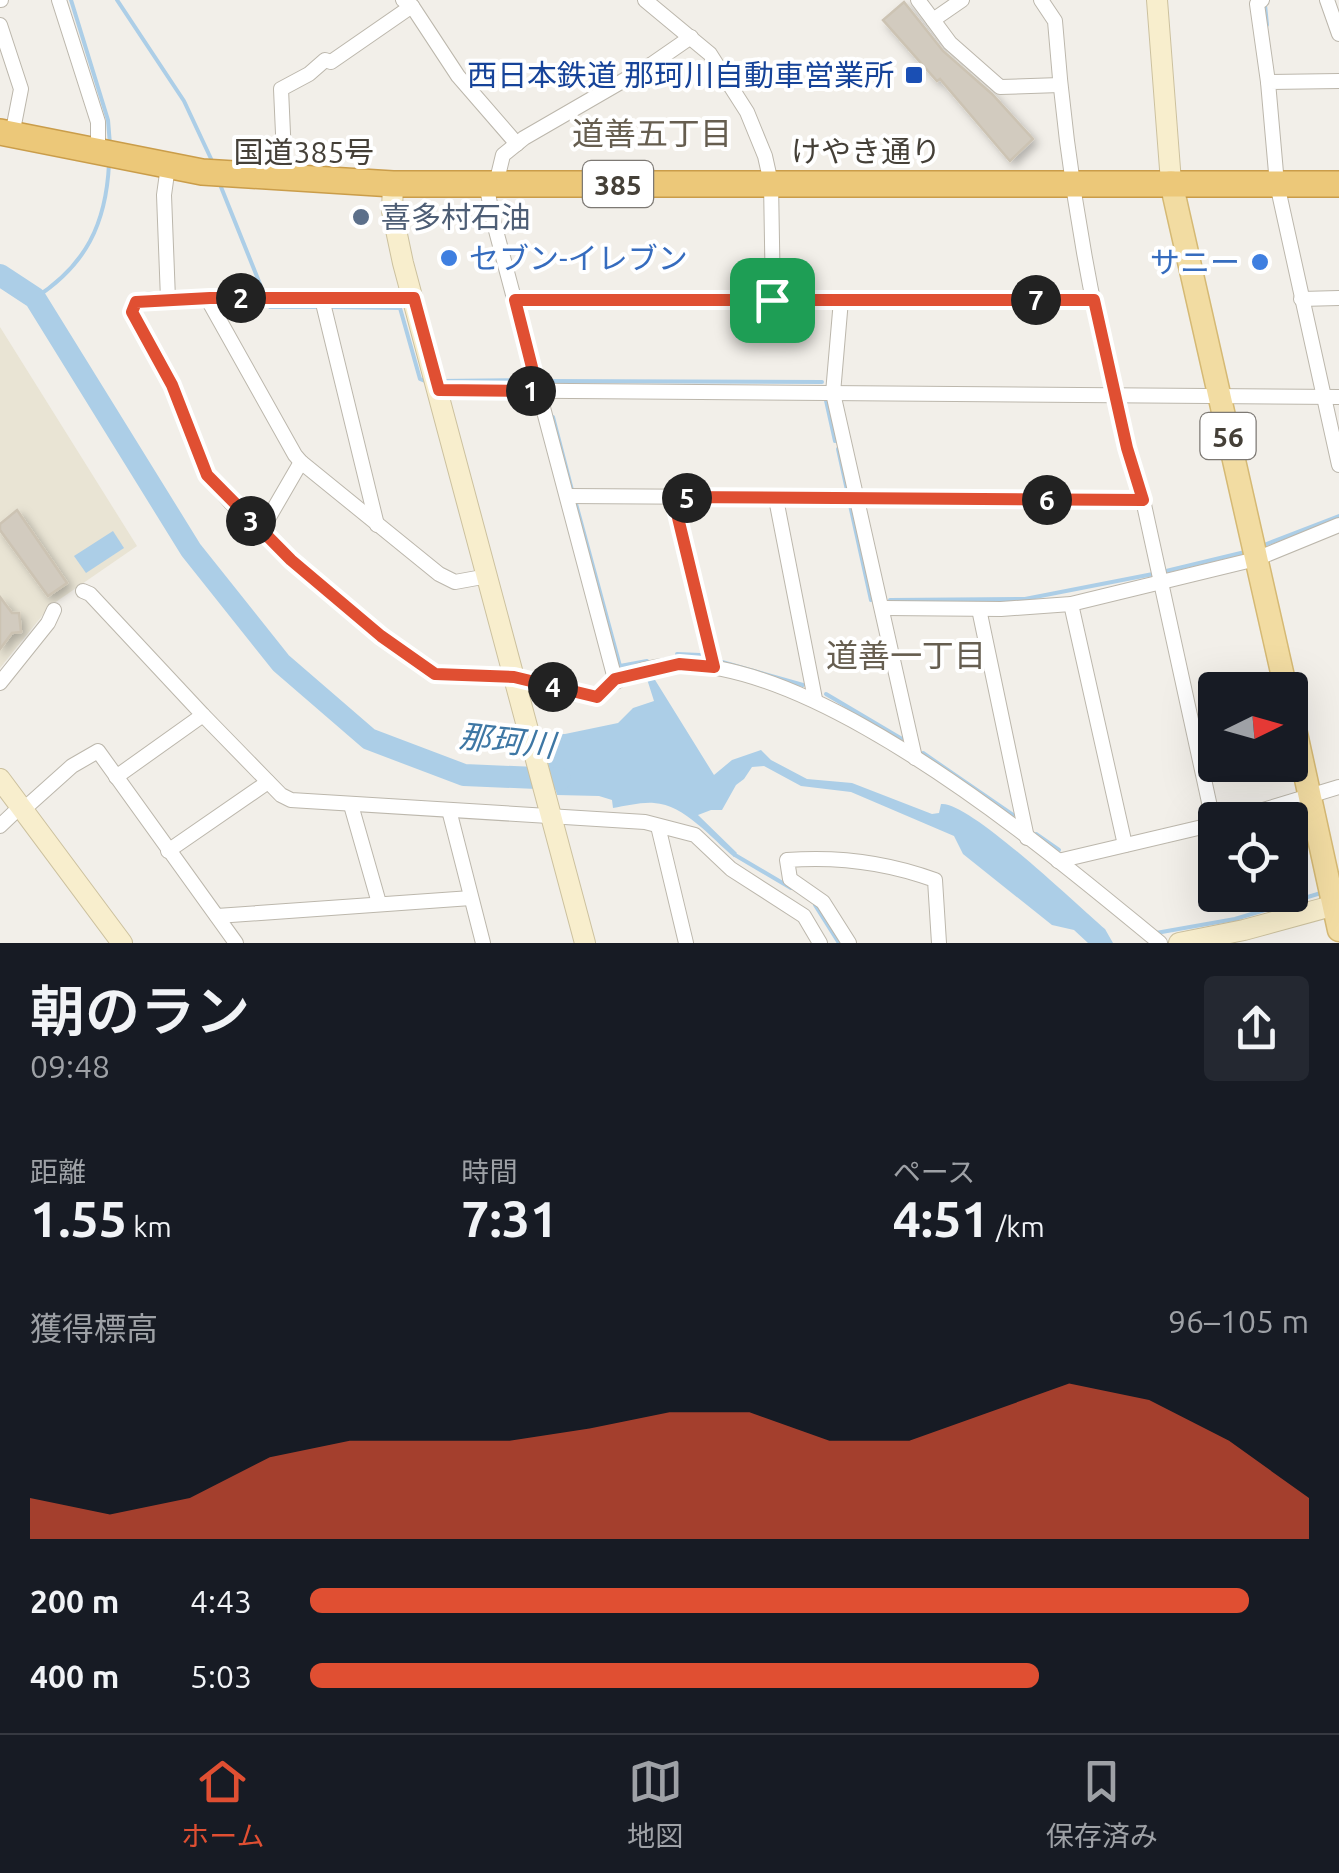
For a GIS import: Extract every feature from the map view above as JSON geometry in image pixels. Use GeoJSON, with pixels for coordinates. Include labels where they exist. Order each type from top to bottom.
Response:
{"type":"FeatureCollection","features":[{"type":"Feature","properties":{"kind":"highway","name":"国道385号"},"geometry":{"type":"LineString","coordinates":[[4,138],[98,151],[166,172],[393,184]]}},
{"type":"Feature","properties":{"kind":"highway","name":"国道385号"},"geometry":{"type":"LineString","coordinates":[[4,138],[166,172],[286,189],[393,184]]}},
{"type":"Feature","properties":{"kind":"highway","name":"けやき通り"},"geometry":{"type":"LineString","coordinates":[[393,184],[1339,184]]}},
{"type":"Feature","properties":{"kind":"main road","name":"56"},"geometry":{"type":"LineString","coordinates":[[1172,182],[1282,672]]}},
{"type":"Feature","properties":{"kind":"main road"},"geometry":{"type":"LineString","coordinates":[[1307,782],[1339,930]]}},
{"type":"Feature","properties":{"kind":"street"},"geometry":{"type":"LineString","coordinates":[[59,0],[98,122],[98,151]]}},
{"type":"Feature","properties":{"kind":"street"},"geometry":{"type":"LineString","coordinates":[[644,0],[710,54],[747,112],[771,183],[772,300]]}},
{"type":"Feature","properties":{"kind":"street"},"geometry":{"type":"LineString","coordinates":[[918,0],[950,42],[1000,87],[1060,85]]}},
{"type":"Feature","properties":{"kind":"street"},"geometry":{"type":"LineString","coordinates":[[933,20],[962,0]]}},
{"type":"Feature","properties":{"kind":"street"},"geometry":{"type":"LineString","coordinates":[[1041,0],[1055,21],[1074,208],[1209,802]]}},
{"type":"Feature","properties":{"kind":"street"},"geometry":{"type":"LineString","coordinates":[[1157,0],[1172,182]]}},
{"type":"Feature","properties":{"kind":"street"},"geometry":{"type":"LineString","coordinates":[[1262,0],[1257,4],[1276,184],[1339,465]]}},
{"type":"Feature","properties":{"kind":"street"},"geometry":{"type":"LineString","coordinates":[[1327,0],[1339,34]]}},
{"type":"Feature","properties":{"kind":"street"},"geometry":{"type":"LineString","coordinates":[[285,178],[280,89],[309,74],[325,60],[331,62],[408,3],[458,76],[517,144]]}},
{"type":"Feature","properties":{"kind":"street"},"geometry":{"type":"LineString","coordinates":[[0,24],[21,89],[4,138]]}},
{"type":"Feature","properties":{"kind":"street"},"geometry":{"type":"LineString","coordinates":[[615,679],[515,300],[492,184],[503,154],[691,38]]}},
{"type":"Feature","properties":{"kind":"street"},"geometry":{"type":"LineString","coordinates":[[1268,82],[1339,81]]}},
{"type":"Feature","properties":{"kind":"street"},"geometry":{"type":"LineString","coordinates":[[166,172],[168,299]]}},
{"type":"Feature","properties":{"kind":"street"},"geometry":{"type":"LineString","coordinates":[[393,184],[392,211],[414,298],[585,943]]}},
{"type":"Feature","properties":{"kind":"street"},"geometry":{"type":"LineString","coordinates":[[208,298],[294,456],[439,574],[455,582],[488,576]]}},
{"type":"Feature","properties":{"kind":"street"},"geometry":{"type":"LineString","coordinates":[[414,298],[168,299],[136,302],[132,312],[172,385],[207,475],[261,531],[381,636],[435,674],[515,680],[597,697],[615,679],[679,664],[714,667],[815,700],[915,758],[1058,861],[1160,943]]}},
{"type":"Feature","properties":{"kind":"street"},"geometry":{"type":"LineString","coordinates":[[1301,299],[1339,298]]}},
{"type":"Feature","properties":{"kind":"street"},"geometry":{"type":"LineString","coordinates":[[322,299],[377,525]]}},
{"type":"Feature","properties":{"kind":"street"},"geometry":{"type":"LineString","coordinates":[[515,300],[1094,300]]}},
{"type":"Feature","properties":{"kind":"street"},"geometry":{"type":"LineString","coordinates":[[841,300],[833,393],[915,758]]}},
{"type":"Feature","properties":{"kind":"street"},"geometry":{"type":"LineString","coordinates":[[439,390],[1339,397]]}},
{"type":"Feature","properties":{"kind":"street"},"geometry":{"type":"LineString","coordinates":[[261,531],[302,462]]}},
{"type":"Feature","properties":{"kind":"street"},"geometry":{"type":"LineString","coordinates":[[566,496],[1143,500]]}},
{"type":"Feature","properties":{"kind":"street"},"geometry":{"type":"LineString","coordinates":[[673,497],[714,667]]}},
{"type":"Feature","properties":{"kind":"street"},"geometry":{"type":"LineString","coordinates":[[776,500],[815,700]]}},
{"type":"Feature","properties":{"kind":"street"},"geometry":{"type":"LineString","coordinates":[[884,608],[978,609],[1071,604],[1256,559],[1339,525]]}},
{"type":"Feature","properties":{"kind":"street"},"geometry":{"type":"LineString","coordinates":[[84,591],[280,795],[292,800],[350,805],[551,814],[658,826],[694,835],[731,869],[804,916],[820,943]]}},
{"type":"Feature","properties":{"kind":"street"},"geometry":{"type":"LineString","coordinates":[[1071,604],[1125,846]]}},
{"type":"Feature","properties":{"kind":"street"},"geometry":{"type":"LineString","coordinates":[[978,609],[1027,839]]}},
{"type":"Feature","properties":{"kind":"street"},"geometry":{"type":"LineString","coordinates":[[0,683],[54,610]]}},
{"type":"Feature","properties":{"kind":"street"},"geometry":{"type":"LineString","coordinates":[[116,777],[203,714]]}},
{"type":"Feature","properties":{"kind":"street"},"geometry":{"type":"LineString","coordinates":[[0,826],[72,766],[98,752],[236,943]]}},
{"type":"Feature","properties":{"kind":"street"},"geometry":{"type":"LineString","coordinates":[[0,779],[122,943]]}},
{"type":"Feature","properties":{"kind":"street"},"geometry":{"type":"LineString","coordinates":[[168,851],[268,782]]}},
{"type":"Feature","properties":{"kind":"street"},"geometry":{"type":"LineString","coordinates":[[1290,802],[1339,787]]}},
{"type":"Feature","properties":{"kind":"street"},"geometry":{"type":"LineString","coordinates":[[350,805],[380,904]]}},
{"type":"Feature","properties":{"kind":"street"},"geometry":{"type":"LineString","coordinates":[[449,810],[483,943]]}},
{"type":"Feature","properties":{"kind":"street"},"geometry":{"type":"LineString","coordinates":[[658,826],[686,943]]}},
{"type":"Feature","properties":{"kind":"street"},"geometry":{"type":"LineString","coordinates":[[1058,861],[1198,829]]}},
{"type":"Feature","properties":{"kind":"street"},"geometry":{"type":"LineString","coordinates":[[849,943],[823,902],[790,879],[787,860],[851,859],[900,867],[935,880],[939,943]]}},
{"type":"Feature","properties":{"kind":"street"},"geometry":{"type":"LineString","coordinates":[[217,916],[471,898]]}},
{"type":"Feature","properties":{"kind":"street"},"geometry":{"type":"LineString","coordinates":[[1179,943],[1336,905]]}},
{"type":"Feature","properties":{"kind":"shaded area"},"geometry":{"type":"Polygon","coordinates":[[[0,327],[137,546],[50,606],[0,668],[0,327]]]}},
{"type":"Feature","properties":{"kind":"water"},"geometry":{"type":"Polygon","coordinates":[[[113,531],[124,548],[86,573],[74,556],[113,531]]]}},
{"type":"Feature","properties":{"kind":"water"},"geometry":{"type":"Polygon","coordinates":[[[652,675],[714,775],[732,760],[761,750],[771,760],[807,779],[852,783],[932,814],[939,813],[941,804],[955,807],[1023,856],[1105,929],[1113,943],[1088,943],[1074,930],[1052,925],[963,854],[954,836],[851,792],[801,786],[764,766],[752,767],[722,810],[698,815],[737,853],[734,857],[687,816],[665,805],[644,803],[613,808],[612,800],[599,796],[557,795],[540,734],[565,734],[618,723],[633,708],[654,701],[647,679],[652,675]]]}},
{"type":"Feature","properties":{"kind":"building"},"geometry":{"type":"Polygon","coordinates":[[[904,2],[943,51],[992,94],[1033,139],[1010,161],[883,20],[904,2]]]}},
{"type":"Feature","properties":{"kind":"building"},"geometry":{"type":"Polygon","coordinates":[[[17,510],[67,583],[48,596],[0,530],[0,524],[17,510]]]}},
{"type":"Feature","properties":{"kind":"building"},"geometry":{"type":"Polygon","coordinates":[[[0,597],[12,613],[19,613],[21,632],[12,633],[0,649],[0,597]]]}},
{"type":"Feature","properties":{"kind":"waterway"},"geometry":{"type":"LineString","coordinates":[[71,0],[108,120],[110,145]]}},
{"type":"Feature","properties":{"kind":"waterway"},"geometry":{"type":"LineString","coordinates":[[117,0],[184,101],[213,163]]}},
{"type":"Feature","properties":{"kind":"waterway"},"geometry":{"type":"LineString","coordinates":[[1265,5],[1267,25]]}},
{"type":"Feature","properties":{"kind":"waterway"},"geometry":{"type":"LineString","coordinates":[[35,298],[68,272],[90,241],[103,206],[109,164]]}},
{"type":"Feature","properties":{"kind":"waterway"},"geometry":{"type":"LineString","coordinates":[[219,182],[264,294]]}},
{"type":"Feature","properties":{"kind":"waterway","name":"那珂川"},"geometry":{"type":"LineString","coordinates":[[0,275],[35,298],[191,550],[281,663],[369,739],[464,775],[560,779]]}},
{"type":"Feature","properties":{"kind":"waterway"},"geometry":{"type":"LineString","coordinates":[[268,302],[270,307],[320,307]]}},
{"type":"Feature","properties":{"kind":"waterway"},"geometry":{"type":"LineString","coordinates":[[330,307],[400,308],[420,379],[425,381]]}},
{"type":"Feature","properties":{"kind":"waterway"},"geometry":{"type":"LineString","coordinates":[[440,381],[530,380]]}},
{"type":"Feature","properties":{"kind":"waterway"},"geometry":{"type":"LineString","coordinates":[[540,381],[822,382]]}},
{"type":"Feature","properties":{"kind":"waterway"},"geometry":{"type":"LineString","coordinates":[[825,396],[835,441]]}},
{"type":"Feature","properties":{"kind":"waterway"},"geometry":{"type":"LineString","coordinates":[[553,417],[572,490]]}},
{"type":"Feature","properties":{"kind":"waterway"},"geometry":{"type":"LineString","coordinates":[[838,449],[847,490]]}},
{"type":"Feature","properties":{"kind":"waterway"},"geometry":{"type":"LineString","coordinates":[[575,500],[620,666],[647,661],[648,665]]}},
{"type":"Feature","properties":{"kind":"waterway"},"geometry":{"type":"LineString","coordinates":[[850,505],[871,600]]}},
{"type":"Feature","properties":{"kind":"waterway"},"geometry":{"type":"LineString","coordinates":[[1264,545],[1339,516]]}},
{"type":"Feature","properties":{"kind":"waterway"},"geometry":{"type":"LineString","coordinates":[[1162,572],[1245,552]]}},
{"type":"Feature","properties":{"kind":"waterway"},"geometry":{"type":"LineString","coordinates":[[890,600],[1025,599],[1153,574]]}},
{"type":"Feature","properties":{"kind":"waterway"},"geometry":{"type":"LineString","coordinates":[[677,654],[700,655]]}},
{"type":"Feature","properties":{"kind":"waterway"},"geometry":{"type":"LineString","coordinates":[[722,662],[803,685]]}},
{"type":"Feature","properties":{"kind":"waterway"},"geometry":{"type":"LineString","coordinates":[[826,694],[902,739]]}},
{"type":"Feature","properties":{"kind":"waterway"},"geometry":{"type":"LineString","coordinates":[[923,753],[1013,815]]}},
{"type":"Feature","properties":{"kind":"waterway"},"geometry":{"type":"LineString","coordinates":[[1036,834],[1059,850]]}},
{"type":"Feature","properties":{"kind":"waterway"},"geometry":{"type":"LineString","coordinates":[[735,855],[791,888]]}},
{"type":"Feature","properties":{"kind":"waterway"},"geometry":{"type":"LineString","coordinates":[[1156,933],[1235,919],[1321,893]]}},
{"type":"Feature","properties":{"kind":"waterway"},"geometry":{"type":"LineString","coordinates":[[815,905],[839,943]]}},
{"type":"Feature","properties":{"kind":"place","name":"西日本鉄道 那珂川自動車営業所"},"geometry":{"type":"Point","coordinates":[914,75]}},
{"type":"Feature","properties":{"kind":"place","name":"喜多村石油"},"geometry":{"type":"Point","coordinates":[361,217]}},
{"type":"Feature","properties":{"kind":"place","name":"セブン-イレブン"},"geometry":{"type":"Point","coordinates":[449,258]}},
{"type":"Feature","properties":{"kind":"place","name":"サニー"},"geometry":{"type":"Point","coordinates":[1260,262]}},
{"type":"Feature","properties":{"kind":"district","name":"道善五丁目"},"geometry":{"type":"Point","coordinates":[652,133]}},
{"type":"Feature","properties":{"kind":"district","name":"道善一丁目"},"geometry":{"type":"Point","coordinates":[906,655]}},
{"type":"Feature","properties":{"kind":"route"},"geometry":{"type":"LineString","coordinates":[[414,298],[439,390],[538,391],[515,300],[772,300],[1094,300],[1127,448],[1143,500],[673,497],[714,667],[679,664],[615,679],[597,697],[514,677],[435,674],[381,636],[291,560],[207,475],[172,385],[132,312],[136,302],[150,300],[414,298]]}}]}
